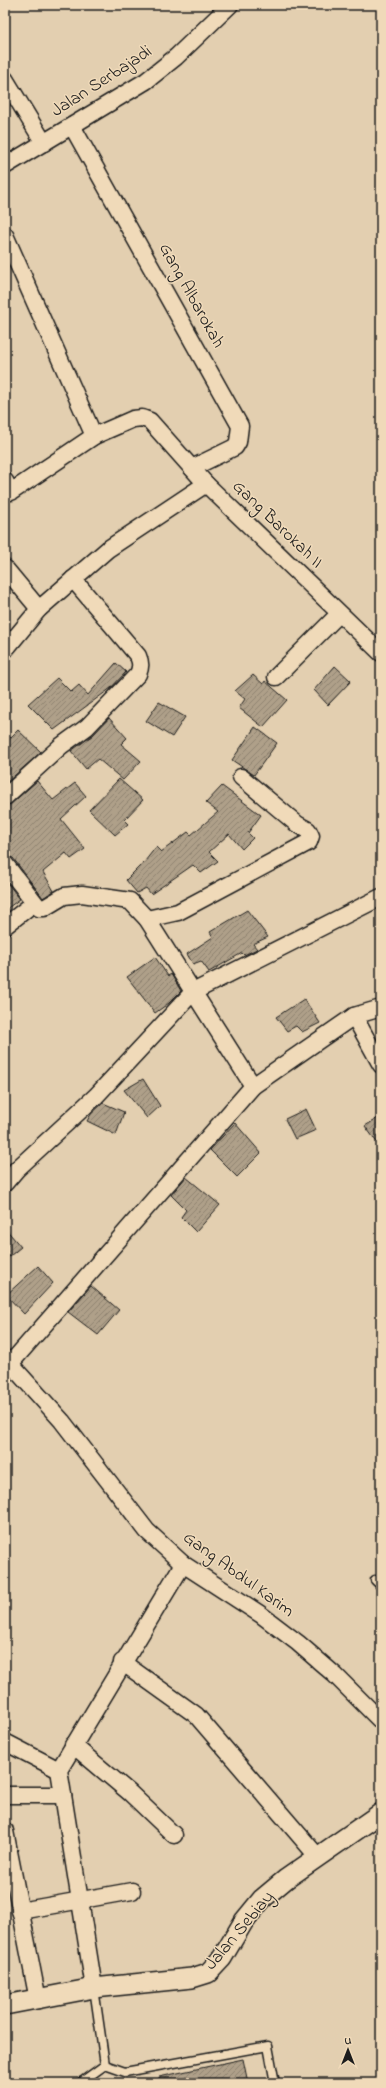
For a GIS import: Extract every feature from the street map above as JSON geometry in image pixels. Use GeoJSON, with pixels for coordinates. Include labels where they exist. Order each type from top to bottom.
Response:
{"type":"FeatureCollection","features":[{"type":"Feature","properties":{"kind":"street","name":"Jalan Serbajadi"},"geometry":{"type":"LineString","coordinates":[[5,166],[146,81],[176,57],[230,5]]}},
{"type":"Feature","properties":{"kind":"street"},"geometry":{"type":"LineString","coordinates":[[5,79],[44,143]]}},
{"type":"Feature","properties":{"kind":"street","name":"Gang Albarokah"},"geometry":{"type":"LineString","coordinates":[[72,126],[240,426],[238,442],[235,447],[192,468]]}},
{"type":"Feature","properties":{"kind":"street"},"geometry":{"type":"LineString","coordinates":[[5,235],[94,436],[7,490]]}},
{"type":"Feature","properties":{"kind":"street","name":"Gang Barokah II"},"geometry":{"type":"LineString","coordinates":[[94,436],[133,419],[142,418],[150,421],[206,484],[381,653]]}},
{"type":"Feature","properties":{"kind":"street"},"geometry":{"type":"LineString","coordinates":[[5,650],[39,609],[108,549],[206,484]]}},
{"type":"Feature","properties":{"kind":"street"},"geometry":{"type":"LineString","coordinates":[[5,568],[39,609]]}},
{"type":"Feature","properties":{"kind":"street"},"geometry":{"type":"LineString","coordinates":[[5,797],[61,746],[87,727],[138,674],[140,668],[141,662],[138,656],[73,578]]}},
{"type":"Feature","properties":{"kind":"street"},"geometry":{"type":"LineString","coordinates":[[276,677],[339,614]]}},
{"type":"Feature","properties":{"kind":"street"},"geometry":{"type":"LineString","coordinates":[[147,919],[178,912],[309,842],[311,836],[308,830],[297,824],[241,777]]}},
{"type":"Feature","properties":{"kind":"street"},"geometry":{"type":"LineString","coordinates":[[5,864],[39,908],[44,908],[64,896],[82,894],[130,901],[147,919],[252,1086]]}},
{"type":"Feature","properties":{"kind":"street"},"geometry":{"type":"LineString","coordinates":[[5,1183],[17,1169],[96,1096],[193,992],[381,897]]}},
{"type":"Feature","properties":{"kind":"street"},"geometry":{"type":"LineString","coordinates":[[5,926],[34,902]]}},
{"type":"Feature","properties":{"kind":"street"},"geometry":{"type":"LineString","coordinates":[[8,1361],[252,1086],[354,1016],[381,1008]]}},
{"type":"Feature","properties":{"kind":"street"},"geometry":{"type":"LineString","coordinates":[[354,1016],[381,1065]]}},
{"type":"Feature","properties":{"kind":"street","name":"Gang Abdul Karim"},"geometry":{"type":"LineString","coordinates":[[8,1361],[62,1421],[147,1531],[183,1564],[260,1614],[298,1643],[335,1674],[381,1721]]}},
{"type":"Feature","properties":{"kind":"street"},"geometry":{"type":"LineString","coordinates":[[94,1988],[59,1770],[122,1662],[183,1564]]}},
{"type":"Feature","properties":{"kind":"street"},"geometry":{"type":"LineString","coordinates":[[122,1662],[196,1714],[318,1857]]}},
{"type":"Feature","properties":{"kind":"street"},"geometry":{"type":"LineString","coordinates":[[5,1742],[59,1770]]}},
{"type":"Feature","properties":{"kind":"street"},"geometry":{"type":"LineString","coordinates":[[73,1745],[130,1793],[174,1835]]}},
{"type":"Feature","properties":{"kind":"street"},"geometry":{"type":"LineString","coordinates":[[5,1795],[63,1795]]}},
{"type":"Feature","properties":{"kind":"street","name":"Jalan Sebiay"},"geometry":{"type":"LineString","coordinates":[[5,2005],[38,2000],[94,1988],[192,1978],[208,1973],[222,1958],[244,1921],[262,1899],[318,1857],[381,1813]]}},
{"type":"Feature","properties":{"kind":"street"},"geometry":{"type":"LineString","coordinates":[[5,1831],[9,1870],[20,1912],[38,2000]]}},
{"type":"Feature","properties":{"kind":"street"},"geometry":{"type":"LineString","coordinates":[[20,1912],[132,1892]]}},
{"type":"Feature","properties":{"kind":"lane"},"geometry":{"type":"LineString","coordinates":[[374,1580],[381,1586]]}},
{"type":"Feature","properties":{"kind":"lane"},"geometry":{"type":"LineString","coordinates":[[94,1988],[105,2065]]}},
{"type":"Feature","properties":{"kind":"lane"},"geometry":{"type":"LineString","coordinates":[[105,2065],[125,2072],[268,2046],[275,2083]]}},
{"type":"Feature","properties":{"kind":"lane"},"geometry":{"type":"LineString","coordinates":[[80,2083],[105,2065]]}},
{"type":"Feature","properties":{"kind":"building"},"geometry":{"type":"Polygon","coordinates":[[[116,663],[126,672],[111,688],[54,730],[28,704],[57,678],[71,692],[79,685],[88,695],[116,663]]]}},
{"type":"Feature","properties":{"kind":"building"},"geometry":{"type":"Polygon","coordinates":[[[335,666],[351,681],[328,705],[314,690],[335,666]]]}},
{"type":"Feature","properties":{"kind":"building"},"geometry":{"type":"Polygon","coordinates":[[[253,675],[263,684],[265,681],[287,700],[263,727],[239,708],[245,699],[235,691],[253,675]]]}},
{"type":"Feature","properties":{"kind":"building"},"geometry":{"type":"Polygon","coordinates":[[[159,702],[185,717],[172,737],[146,721],[159,702]]]}},
{"type":"Feature","properties":{"kind":"building"},"geometry":{"type":"Polygon","coordinates":[[[109,718],[127,738],[121,744],[141,761],[123,780],[98,759],[86,769],[71,751],[93,735],[109,718]]]}},
{"type":"Feature","properties":{"kind":"building"},"geometry":{"type":"Polygon","coordinates":[[[255,727],[277,743],[254,775],[232,760],[255,727]]]}},
{"type":"Feature","properties":{"kind":"building"},"geometry":{"type":"Polygon","coordinates":[[[18,730],[41,752],[5,784],[5,743],[18,730]]]}},
{"type":"Feature","properties":{"kind":"building"},"geometry":{"type":"Polygon","coordinates":[[[119,779],[143,800],[124,820],[128,824],[115,835],[89,810],[119,779]]]}},
{"type":"Feature","properties":{"kind":"building"},"geometry":{"type":"Polygon","coordinates":[[[37,781],[53,800],[75,783],[86,796],[61,819],[85,849],[71,859],[66,853],[43,872],[54,891],[43,898],[13,858],[5,855],[5,806],[11,804],[37,781]]]}},
{"type":"Feature","properties":{"kind":"building"},"geometry":{"type":"Polygon","coordinates":[[[222,786],[261,815],[248,833],[253,838],[242,849],[229,834],[209,852],[218,861],[201,873],[193,865],[151,894],[146,888],[137,893],[126,880],[145,861],[156,847],[161,852],[188,832],[191,835],[218,812],[206,803],[222,786]]]}},
{"type":"Feature","properties":{"kind":"building"},"geometry":{"type":"Polygon","coordinates":[[[5,880],[20,899],[5,910],[5,880]]]}},
{"type":"Feature","properties":{"kind":"building"},"geometry":{"type":"Polygon","coordinates":[[[247,910],[268,937],[253,944],[257,949],[244,955],[242,953],[209,972],[201,961],[193,964],[187,954],[213,937],[210,932],[247,910]]]}},
{"type":"Feature","properties":{"kind":"building"},"geometry":{"type":"Polygon","coordinates":[[[155,957],[168,976],[171,974],[181,991],[169,1003],[155,1013],[127,977],[155,957]]]}},
{"type":"Feature","properties":{"kind":"building"},"geometry":{"type":"Polygon","coordinates":[[[304,999],[320,1023],[302,1032],[296,1026],[287,1031],[276,1017],[304,999]]]}},
{"type":"Feature","properties":{"kind":"building"},"geometry":{"type":"Polygon","coordinates":[[[143,1079],[160,1106],[147,1118],[124,1090],[143,1079]]]}},
{"type":"Feature","properties":{"kind":"building"},"geometry":{"type":"Polygon","coordinates":[[[103,1103],[124,1112],[116,1135],[87,1121],[91,1114],[103,1103]]]}},
{"type":"Feature","properties":{"kind":"building"},"geometry":{"type":"Polygon","coordinates":[[[306,1109],[316,1130],[295,1139],[285,1119],[306,1109]]]}},
{"type":"Feature","properties":{"kind":"building"},"geometry":{"type":"Polygon","coordinates":[[[381,1116],[381,1148],[365,1126],[381,1116]]]}},
{"type":"Feature","properties":{"kind":"building"},"geometry":{"type":"Polygon","coordinates":[[[235,1123],[261,1153],[237,1177],[210,1150],[235,1123]]]}},
{"type":"Feature","properties":{"kind":"building"},"geometry":{"type":"Polygon","coordinates":[[[186,1177],[220,1205],[196,1232],[181,1217],[186,1210],[171,1195],[186,1177]]]}},
{"type":"Feature","properties":{"kind":"building"},"geometry":{"type":"Polygon","coordinates":[[[5,1228],[21,1247],[5,1260],[5,1228]]]}},
{"type":"Feature","properties":{"kind":"building"},"geometry":{"type":"Polygon","coordinates":[[[38,1266],[53,1283],[24,1314],[6,1295],[38,1266]]]}},
{"type":"Feature","properties":{"kind":"building"},"geometry":{"type":"Polygon","coordinates":[[[91,1286],[119,1310],[98,1335],[68,1312],[91,1286]]]}},
{"type":"Feature","properties":{"kind":"building"},"geometry":{"type":"Polygon","coordinates":[[[243,2059],[248,2083],[160,2083],[159,2077],[243,2059]]]}}]}
